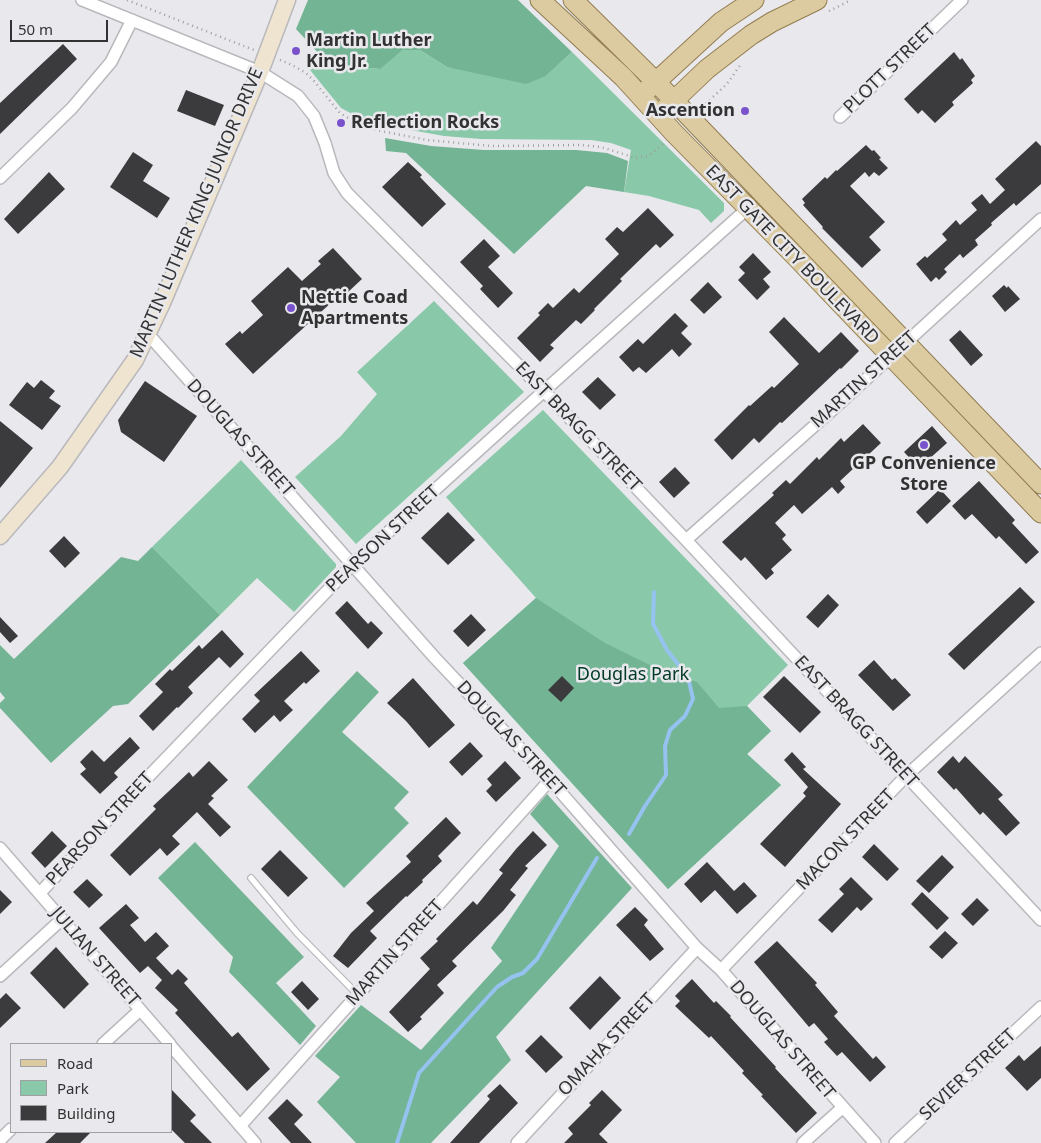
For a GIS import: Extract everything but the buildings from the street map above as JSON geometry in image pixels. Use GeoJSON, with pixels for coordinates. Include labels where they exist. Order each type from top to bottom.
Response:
{"type":"FeatureCollection","features":[{"type":"Feature","properties":{"kind":"main road","name":"MARTIN LUTHER KING JUNIOR DRIVE"},"geometry":{"type":"LineString","coordinates":[[0,536],[60,467],[135,360],[148,334],[260,72],[287,0]]}},
{"type":"Feature","properties":{"kind":"main road","name":"EAST GATE CITY BOULEVARD"},"geometry":{"type":"LineString","coordinates":[[540,0],[641,96],[890,356],[1039,507]]}},
{"type":"Feature","properties":{"kind":"main road","name":"EAST GATE CITY BOULEVARD"},"geometry":{"type":"LineString","coordinates":[[573,0],[656,82],[1041,484]]}},
{"type":"Feature","properties":{"kind":"main road"},"geometry":{"type":"LineString","coordinates":[[641,96],[721,22],[754,0]]}},
{"type":"Feature","properties":{"kind":"main road"},"geometry":{"type":"LineString","coordinates":[[658,115],[707,69],[751,35],[772,22],[822,6]]}},
{"type":"Feature","properties":{"kind":"street","name":"EAST BRAGG STREET"},"geometry":{"type":"LineString","coordinates":[[82,0],[260,72],[298,96],[314,116],[334,173],[347,193],[544,391],[1041,920]]}},
{"type":"Feature","properties":{"kind":"street","name":"PLOTT STREET"},"geometry":{"type":"LineString","coordinates":[[840,117],[962,0]]}},
{"type":"Feature","properties":{"kind":"street"},"geometry":{"type":"LineString","coordinates":[[0,178],[72,108],[112,62],[132,20]]}},
{"type":"Feature","properties":{"kind":"street","name":"PEARSON STREET"},"geometry":{"type":"LineString","coordinates":[[40,893],[124,802],[352,565],[748,208]]}},
{"type":"Feature","properties":{"kind":"street","name":"MARTIN STREET"},"geometry":{"type":"LineString","coordinates":[[686,540],[1041,219]]}},
{"type":"Feature","properties":{"kind":"street","name":"DOUGLAS STREET"},"geometry":{"type":"LineString","coordinates":[[148,334],[435,658],[550,780],[697,948],[721,970],[875,1143]]}},
{"type":"Feature","properties":{"kind":"street","name":"MACON STREET"},"geometry":{"type":"LineString","coordinates":[[721,970],[906,776],[1041,653]]}},
{"type":"Feature","properties":{"kind":"street","name":"MARTIN STREET"},"geometry":{"type":"LineString","coordinates":[[240,1126],[550,780]]}},
{"type":"Feature","properties":{"kind":"street","name":"JULIAN STREET"},"geometry":{"type":"LineString","coordinates":[[0,848],[169,1043]]}},
{"type":"Feature","properties":{"kind":"street"},"geometry":{"type":"LineString","coordinates":[[0,976],[62,919]]}},
{"type":"Feature","properties":{"kind":"street","name":"OMAHA STREET"},"geometry":{"type":"LineString","coordinates":[[517,1143],[697,948]]}},
{"type":"Feature","properties":{"kind":"street","name":"SEVIER STREET"},"geometry":{"type":"LineString","coordinates":[[895,1143],[1041,1007]]}},
{"type":"Feature","properties":{"kind":"street"},"geometry":{"type":"LineString","coordinates":[[104,1043],[140,1010]]}},
{"type":"Feature","properties":{"kind":"street","name":"JULIAN STREET"},"geometry":{"type":"LineString","coordinates":[[172,1046],[255,1143]]}},
{"type":"Feature","properties":{"kind":"street"},"geometry":{"type":"LineString","coordinates":[[804,1143],[842,1108]]}},
{"type":"Feature","properties":{"kind":"street"},"geometry":{"type":"LineString","coordinates":[[0,1140],[10,1130]]}},
{"type":"Feature","properties":{"kind":"lane"},"geometry":{"type":"LineString","coordinates":[[250,878],[297,933],[358,995]]}},
{"type":"Feature","properties":{"kind":"path"},"geometry":{"type":"LineString","coordinates":[[127,0],[292,65],[306,73],[340,113],[358,124],[376,130],[428,140],[491,146],[601,147],[636,158],[648,156],[666,142]]}},
{"type":"Feature","properties":{"kind":"path"},"geometry":{"type":"LineString","coordinates":[[822,6],[851,0]]}},
{"type":"Feature","properties":{"kind":"path"},"geometry":{"type":"LineString","coordinates":[[704,105],[727,84],[737,72],[743,60]]}},
{"type":"Feature","properties":{"kind":"green space"},"geometry":{"type":"Polygon","coordinates":[[[308,0],[518,0],[572,52],[546,76],[526,84],[447,67],[420,50],[403,50],[380,69],[349,66],[320,55],[296,29],[308,0]]]}},
{"type":"Feature","properties":{"kind":"green space"},"geometry":{"type":"Polygon","coordinates":[[[403,50],[420,50],[447,67],[546,76],[572,52],[724,203],[724,211],[711,223],[699,210],[649,196],[624,192],[631,150],[611,143],[591,140],[481,139],[444,136],[367,122],[341,108],[310,70],[320,55],[349,66],[379,69],[403,50]]]}},
{"type":"Feature","properties":{"kind":"green space"},"geometry":{"type":"Polygon","coordinates":[[[385,138],[431,146],[484,150],[576,150],[607,153],[628,161],[624,192],[586,186],[514,254],[406,153],[386,151],[385,138]]]}},
{"type":"Feature","properties":{"kind":"green space"},"geometry":{"type":"Polygon","coordinates":[[[434,301],[524,392],[356,544],[295,477],[341,436],[377,394],[357,372],[434,301]]]}},
{"type":"Feature","properties":{"kind":"green space","name":"Douglas Park"},"geometry":{"type":"Polygon","coordinates":[[[543,410],[788,665],[747,706],[771,731],[747,754],[781,785],[668,889],[463,663],[536,598],[446,497],[543,410]]]}},
{"type":"Feature","properties":{"kind":"green space"},"geometry":{"type":"Polygon","coordinates":[[[241,460],[336,564],[336,567],[294,612],[257,578],[220,615],[152,547],[241,460]]]}},
{"type":"Feature","properties":{"kind":"green space"},"geometry":{"type":"Polygon","coordinates":[[[152,547],[220,615],[128,704],[113,706],[51,763],[0,708],[0,703],[5,698],[0,692],[0,645],[14,659],[121,557],[138,561],[152,547]]]}},
{"type":"Feature","properties":{"kind":"green space"},"geometry":{"type":"Polygon","coordinates":[[[536,598],[605,643],[660,670],[697,682],[719,708],[747,706],[771,731],[747,754],[781,785],[668,889],[463,663],[536,598]]]}},
{"type":"Feature","properties":{"kind":"green space"},"geometry":{"type":"Polygon","coordinates":[[[357,671],[379,692],[342,732],[409,792],[394,808],[409,823],[344,888],[247,787],[357,671]]]}},
{"type":"Feature","properties":{"kind":"green space"},"geometry":{"type":"Polygon","coordinates":[[[547,794],[632,888],[496,1037],[511,1060],[431,1143],[356,1143],[317,1102],[340,1077],[315,1056],[361,1005],[421,1050],[502,961],[491,948],[559,846],[530,814],[547,794]]]}},
{"type":"Feature","properties":{"kind":"green space"},"geometry":{"type":"Polygon","coordinates":[[[195,842],[304,957],[276,983],[316,1026],[300,1045],[229,972],[233,957],[158,878],[195,842]]]}},
{"type":"Feature","properties":{"kind":"waterway"},"geometry":{"type":"LineString","coordinates":[[629,834],[666,775],[665,746],[670,730],[685,716],[693,699],[688,677],[667,650],[653,624],[654,592]]}},
{"type":"Feature","properties":{"kind":"waterway"},"geometry":{"type":"LineString","coordinates":[[397,1143],[419,1073],[497,987],[512,977],[523,973],[537,959],[597,858]]}},
{"type":"Feature","properties":{"kind":"place","name":"Martin Luther King Jr."},"geometry":{"type":"Point","coordinates":[296,51]}},
{"type":"Feature","properties":{"kind":"place","name":"Ascention"},"geometry":{"type":"Point","coordinates":[745,111]}},
{"type":"Feature","properties":{"kind":"place","name":"Reflection Rocks"},"geometry":{"type":"Point","coordinates":[341,123]}},
{"type":"Feature","properties":{"kind":"place","name":"Nettie Coad Apartments"},"geometry":{"type":"Point","coordinates":[291,308]}},
{"type":"Feature","properties":{"kind":"place","name":"GP Convenience Store"},"geometry":{"type":"Point","coordinates":[924,445]}}]}
